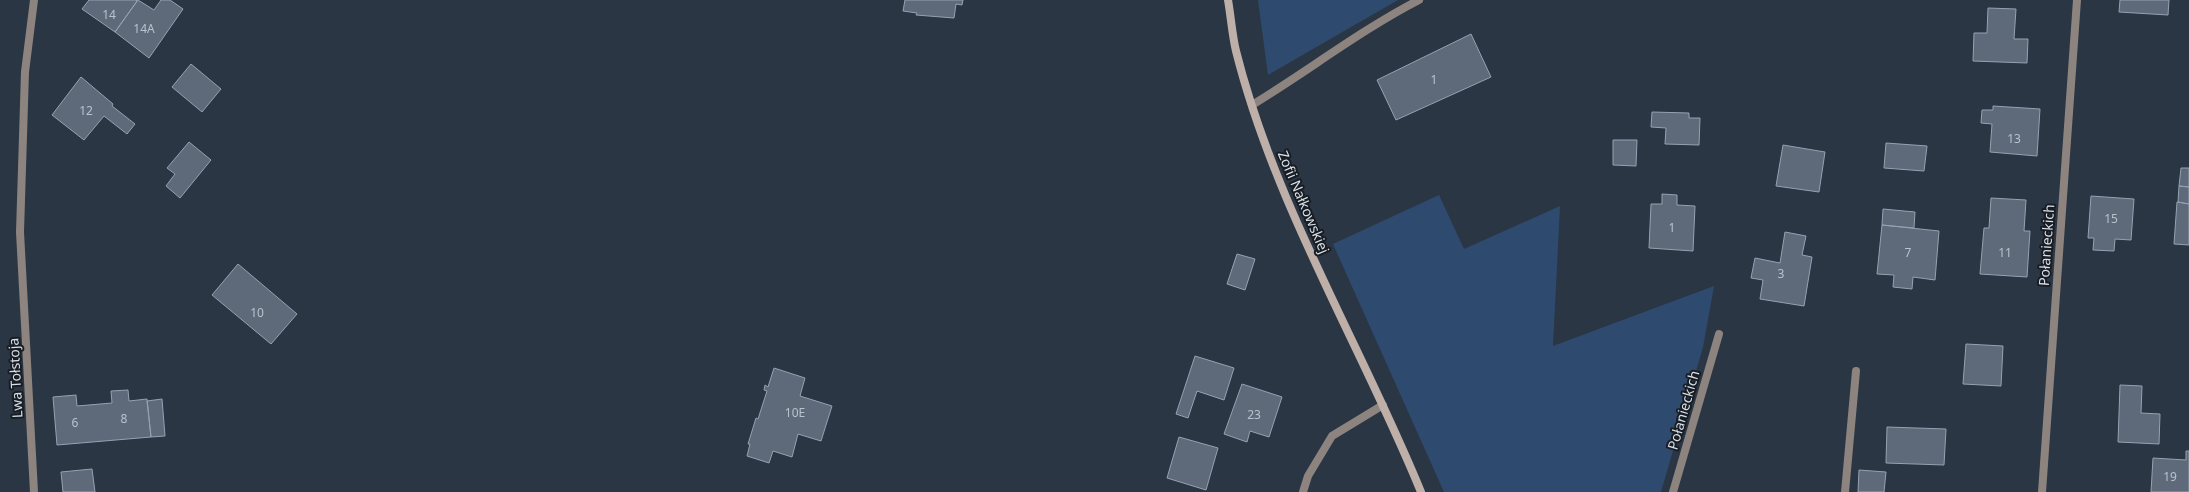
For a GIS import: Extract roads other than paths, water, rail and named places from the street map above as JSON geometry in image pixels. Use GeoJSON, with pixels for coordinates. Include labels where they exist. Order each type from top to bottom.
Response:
{"type":"FeatureCollection","features":[{"type":"Feature","properties":{"kind":"street","name":"Lwa Tołstoja"},"geometry":{"type":"LineString","coordinates":[[34,0],[26,72],[20,232],[34,492]]}},
{"type":"Feature","properties":{"kind":"street","name":"Zofii Nałkowskiej"},"geometry":{"type":"LineString","coordinates":[[1228,0],[1236,50],[1252,105],[1272,160],[1306,240],[1383,405],[1421,492]]}},
{"type":"Feature","properties":{"kind":"street"},"geometry":{"type":"LineString","coordinates":[[1252,105],[1301,75],[1389,16],[1419,0]]}},
{"type":"Feature","properties":{"kind":"street","name":"Połanieckich"},"geometry":{"type":"LineString","coordinates":[[2042,492],[2077,0]]}},
{"type":"Feature","properties":{"kind":"street","name":"Połanieckich"},"geometry":{"type":"LineString","coordinates":[[1673,492],[1719,334]]}},
{"type":"Feature","properties":{"kind":"street"},"geometry":{"type":"LineString","coordinates":[[1845,492],[1856,371]]}},
{"type":"Feature","properties":{"kind":"street"},"geometry":{"type":"LineString","coordinates":[[1303,492],[1308,476],[1332,436],[1383,405]]}}]}
